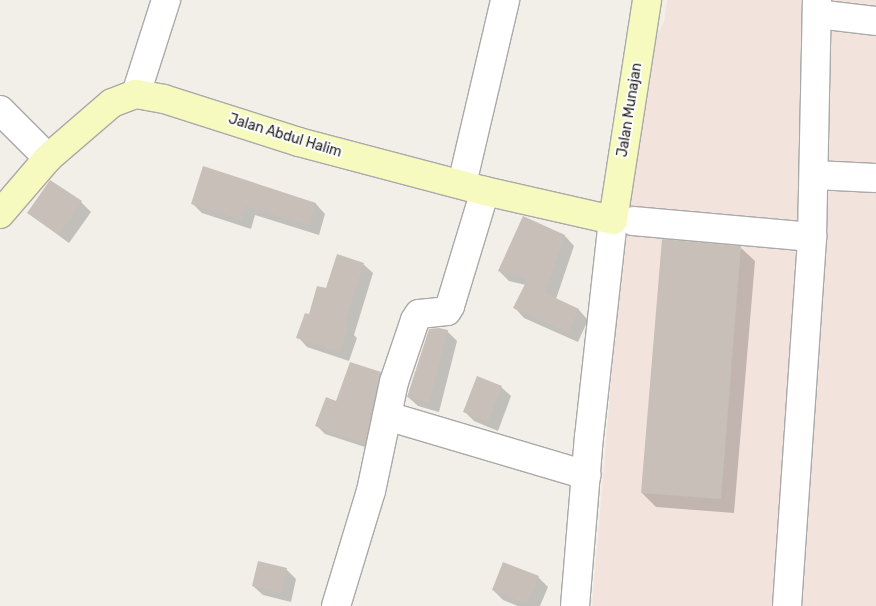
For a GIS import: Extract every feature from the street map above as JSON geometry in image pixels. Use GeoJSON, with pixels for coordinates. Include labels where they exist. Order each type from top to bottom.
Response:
{"type":"FeatureCollection","features":[{"type":"Feature","properties":{"kind":"street"},"geometry":{"type":"LineString","coordinates":[[136,94],[166,0]]}},
{"type":"Feature","properties":{"kind":"street"},"geometry":{"type":"LineString","coordinates":[[336,606],[371,491],[387,416],[415,320],[419,314],[447,311],[450,306],[473,187],[505,0]]}},
{"type":"Feature","properties":{"kind":"street","name":"Jalan Munajan"},"geometry":{"type":"LineString","coordinates":[[623,220],[647,0]]}},
{"type":"Feature","properties":{"kind":"street"},"geometry":{"type":"LineString","coordinates":[[787,606],[812,237],[817,7],[876,20]]}},
{"type":"Feature","properties":{"kind":"street","name":"Jalan Abdul Halim"},"geometry":{"type":"LineString","coordinates":[[0,214],[48,158],[112,103],[136,94],[164,98],[299,142],[473,187],[623,220]]}},
{"type":"Feature","properties":{"kind":"street"},"geometry":{"type":"LineString","coordinates":[[0,110],[48,158]]}},
{"type":"Feature","properties":{"kind":"street"},"geometry":{"type":"LineString","coordinates":[[814,174],[876,178]]}},
{"type":"Feature","properties":{"kind":"street"},"geometry":{"type":"LineString","coordinates":[[575,606],[586,475],[623,220],[812,237]]}},
{"type":"Feature","properties":{"kind":"street"},"geometry":{"type":"LineString","coordinates":[[387,416],[586,475]]}},
{"type":"Feature","properties":{"kind":"shaded area"},"geometry":{"type":"Polygon","coordinates":[[[667,0],[876,0],[876,606],[592,606],[638,66],[664,22],[667,0]]]}},
{"type":"Feature","properties":{"kind":"building"},"geometry":{"type":"Polygon","coordinates":[[[203,166],[316,203],[309,226],[246,206],[242,220],[191,204],[203,166]]]}},
{"type":"Feature","properties":{"kind":"building"},"geometry":{"type":"Polygon","coordinates":[[[50,180],[82,201],[59,235],[27,213],[50,180]]]}},
{"type":"Feature","properties":{"kind":"building"},"geometry":{"type":"Polygon","coordinates":[[[523,216],[565,235],[545,293],[579,309],[568,333],[513,308],[527,280],[498,271],[523,216]]]}},
{"type":"Feature","properties":{"kind":"building"},"geometry":{"type":"Polygon","coordinates":[[[662,239],[741,246],[721,499],[641,493],[662,239]]]}},
{"type":"Feature","properties":{"kind":"building"},"geometry":{"type":"Polygon","coordinates":[[[337,254],[364,263],[344,326],[348,328],[340,352],[296,338],[305,313],[309,314],[317,286],[326,288],[337,254]]]}},
{"type":"Feature","properties":{"kind":"building"},"geometry":{"type":"Polygon","coordinates":[[[439,328],[448,330],[429,403],[407,397],[429,329],[439,328]]]}},
{"type":"Feature","properties":{"kind":"building"},"geometry":{"type":"Polygon","coordinates":[[[350,362],[381,372],[365,444],[315,426],[326,397],[336,401],[350,362]]]}},
{"type":"Feature","properties":{"kind":"building"},"geometry":{"type":"Polygon","coordinates":[[[477,376],[502,386],[488,422],[463,412],[477,376]]]}},
{"type":"Feature","properties":{"kind":"building"},"geometry":{"type":"Polygon","coordinates":[[[258,561],[287,568],[281,593],[252,586],[258,561]]]}},
{"type":"Feature","properties":{"kind":"building"},"geometry":{"type":"Polygon","coordinates":[[[503,562],[539,576],[527,604],[492,590],[503,562]]]}}]}
